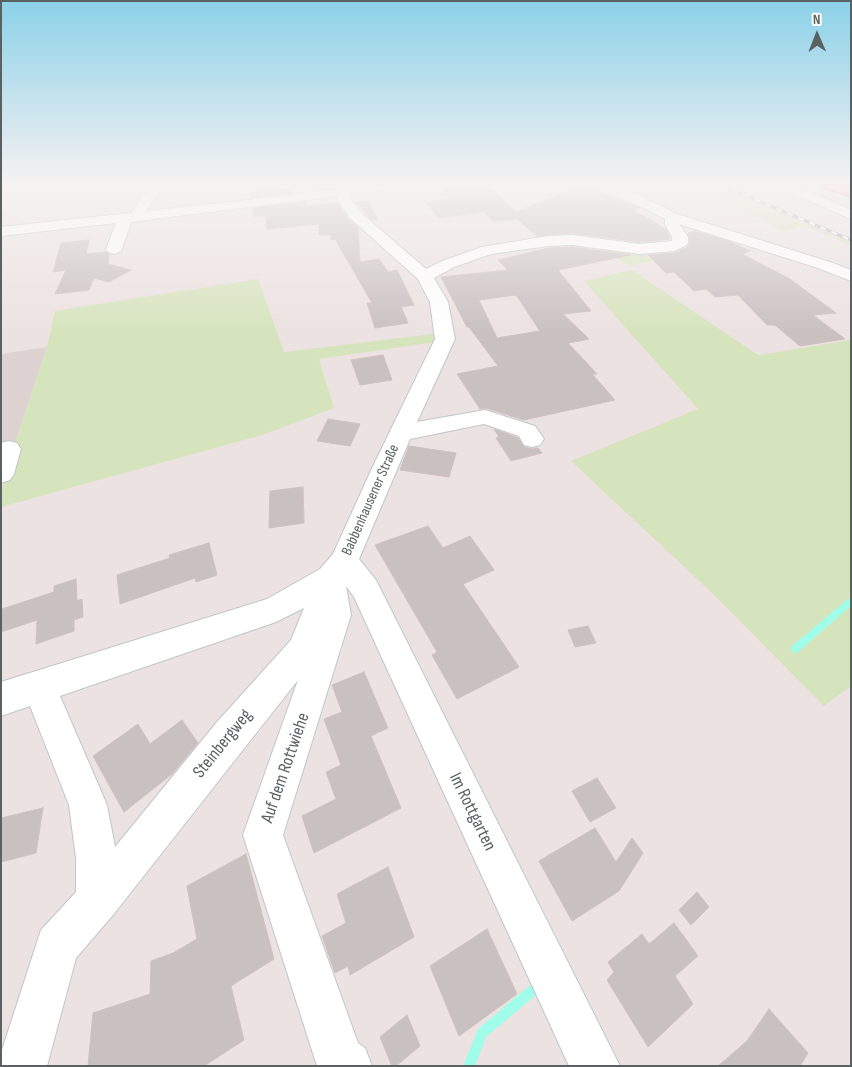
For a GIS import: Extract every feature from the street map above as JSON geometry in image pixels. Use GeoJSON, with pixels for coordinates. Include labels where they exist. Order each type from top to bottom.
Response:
{"type":"FeatureCollection","features":[{"type":"Feature","properties":{"kind":"street"},"geometry":{"type":"LineString","coordinates":[[114,249],[121,235]]}},
{"type":"Feature","properties":{"kind":"street","name":"Babbenhausener Straße"},"geometry":{"type":"LineString","coordinates":[[337,570],[445,339],[438,302],[425,276],[378,235]]}},
{"type":"Feature","properties":{"kind":"street"},"geometry":{"type":"LineString","coordinates":[[425,276],[448,264],[488,250],[548,241],[572,240],[640,249],[674,246],[680,243],[679,235]]}},
{"type":"Feature","properties":{"kind":"street"},"geometry":{"type":"LineString","coordinates":[[728,235],[824,265],[851,276]]}},
{"type":"Feature","properties":{"kind":"street"},"geometry":{"type":"LineString","coordinates":[[401,433],[485,417],[527,431],[532,439]]}},
{"type":"Feature","properties":{"kind":"street"},"geometry":{"type":"LineString","coordinates":[[1,474],[10,449]]}},
{"type":"Feature","properties":{"kind":"street"},"geometry":{"type":"LineString","coordinates":[[1,699],[276,609],[337,570]]}},
{"type":"Feature","properties":{"kind":"street","name":"Steinbergweg"},"geometry":{"type":"LineString","coordinates":[[22,1066],[57,946],[98,900],[230,735],[303,648],[337,570]]}},
{"type":"Feature","properties":{"kind":"street","name":"Auf dem Rottwiehe"},"geometry":{"type":"LineString","coordinates":[[337,570],[336,615],[263,835],[339,1059],[347,1066]]}},
{"type":"Feature","properties":{"kind":"street","name":"Im Rottgarten"},"geometry":{"type":"LineString","coordinates":[[337,570],[365,589],[595,1066]]}},
{"type":"Feature","properties":{"kind":"street"},"geometry":{"type":"LineString","coordinates":[[39,686],[88,805],[96,858],[98,900]]}},
{"type":"Feature","properties":{"kind":"shaded area"},"geometry":{"type":"Polygon","coordinates":[[[47,347],[15,443],[1,445],[1,354],[47,347]]]}},
{"type":"Feature","properties":{"kind":"green space"},"geometry":{"type":"Polygon","coordinates":[[[825,235],[834,235],[851,242],[851,246],[825,235]]]}},
{"type":"Feature","properties":{"kind":"green space"},"geometry":{"type":"Polygon","coordinates":[[[597,245],[642,252],[653,261],[628,265],[597,245]]]}},
{"type":"Feature","properties":{"kind":"green space"},"geometry":{"type":"Polygon","coordinates":[[[632,270],[758,355],[851,340],[851,686],[824,706],[711,592],[571,461],[698,409],[584,281],[632,270]]]}},
{"type":"Feature","properties":{"kind":"green space"},"geometry":{"type":"Polygon","coordinates":[[[258,279],[284,352],[441,333],[436,342],[319,359],[334,408],[262,435],[1,507],[1,493],[15,443],[47,347],[55,311],[258,279]]]}},
{"type":"Feature","properties":{"kind":"building"},"geometry":{"type":"Polygon","coordinates":[[[319,235],[358,235],[360,262],[379,259],[388,272],[397,270],[414,305],[401,307],[408,323],[375,328],[367,303],[372,303],[335,239],[331,240],[331,235],[319,235]]]}},
{"type":"Feature","properties":{"kind":"building"},"geometry":{"type":"Polygon","coordinates":[[[586,235],[668,235],[670,239],[640,242],[586,235]]]}},
{"type":"Feature","properties":{"kind":"building"},"geometry":{"type":"Polygon","coordinates":[[[688,235],[707,235],[731,242],[750,251],[742,254],[790,279],[836,313],[813,315],[845,339],[800,346],[775,325],[767,325],[738,295],[715,297],[706,289],[694,291],[674,272],[666,273],[648,255],[674,253],[686,248],[690,243],[688,235]]]}},
{"type":"Feature","properties":{"kind":"building"},"geometry":{"type":"Polygon","coordinates":[[[89,240],[86,254],[105,252],[109,254],[108,264],[131,270],[109,282],[94,278],[89,290],[55,294],[66,270],[53,272],[61,243],[89,240]]]}},
{"type":"Feature","properties":{"kind":"building"},"geometry":{"type":"Polygon","coordinates":[[[572,247],[630,255],[558,270],[591,311],[563,314],[589,339],[568,343],[597,374],[592,374],[615,400],[524,420],[486,408],[480,409],[457,374],[498,366],[469,327],[467,327],[441,277],[508,270],[498,260],[548,248],[572,247]],[[516,295],[479,300],[497,338],[540,331],[516,295]]]}},
{"type":"Feature","properties":{"kind":"building"},"geometry":{"type":"Polygon","coordinates":[[[383,355],[392,380],[360,385],[351,360],[383,355]]]}},
{"type":"Feature","properties":{"kind":"building"},"geometry":{"type":"Polygon","coordinates":[[[328,419],[360,424],[350,446],[317,441],[328,419]]]}},
{"type":"Feature","properties":{"kind":"building"},"geometry":{"type":"Polygon","coordinates":[[[494,429],[518,438],[524,447],[538,448],[542,453],[511,461],[496,438],[499,437],[494,429]]]}},
{"type":"Feature","properties":{"kind":"building"},"geometry":{"type":"Polygon","coordinates":[[[409,446],[456,453],[449,477],[400,470],[409,446]]]}},
{"type":"Feature","properties":{"kind":"building"},"geometry":{"type":"Polygon","coordinates":[[[303,487],[304,523],[269,528],[270,491],[303,487]]]}},
{"type":"Feature","properties":{"kind":"building"},"geometry":{"type":"Polygon","coordinates":[[[428,526],[443,548],[470,536],[494,570],[463,584],[519,667],[457,699],[432,655],[437,652],[375,545],[428,526]]]}},
{"type":"Feature","properties":{"kind":"building"},"geometry":{"type":"Polygon","coordinates":[[[209,543],[217,575],[196,582],[195,578],[120,604],[117,575],[170,558],[169,555],[209,543]]]}},
{"type":"Feature","properties":{"kind":"building"},"geometry":{"type":"Polygon","coordinates":[[[76,579],[77,601],[82,599],[83,617],[74,620],[74,631],[36,644],[37,620],[1,632],[2,609],[54,592],[54,586],[76,579]]]}},
{"type":"Feature","properties":{"kind":"building"},"geometry":{"type":"Polygon","coordinates":[[[588,626],[596,643],[575,647],[568,630],[588,626]]]}},
{"type":"Feature","properties":{"kind":"building"},"geometry":{"type":"Polygon","coordinates":[[[364,672],[388,728],[371,736],[401,808],[314,853],[302,816],[336,799],[326,772],[341,765],[324,719],[342,712],[332,685],[364,672]]]}},
{"type":"Feature","properties":{"kind":"building"},"geometry":{"type":"Polygon","coordinates":[[[182,720],[198,743],[172,774],[124,812],[93,756],[138,724],[150,744],[182,720]]]}},
{"type":"Feature","properties":{"kind":"building"},"geometry":{"type":"Polygon","coordinates":[[[597,778],[616,808],[590,822],[572,791],[597,778]]]}},
{"type":"Feature","properties":{"kind":"building"},"geometry":{"type":"Polygon","coordinates":[[[43,808],[36,853],[1,862],[1,818],[43,808]]]}},
{"type":"Feature","properties":{"kind":"building"},"geometry":{"type":"Polygon","coordinates":[[[595,828],[616,862],[632,838],[643,853],[619,891],[572,921],[539,861],[595,828]]]}},
{"type":"Feature","properties":{"kind":"building"},"geometry":{"type":"Polygon","coordinates":[[[246,854],[274,959],[231,986],[244,1040],[204,1066],[88,1066],[93,1013],[150,994],[151,961],[173,953],[197,939],[187,886],[246,854]]]}},
{"type":"Feature","properties":{"kind":"building"},"geometry":{"type":"Polygon","coordinates":[[[388,867],[414,937],[350,975],[348,966],[335,973],[322,936],[346,923],[337,894],[388,867]]]}},
{"type":"Feature","properties":{"kind":"building"},"geometry":{"type":"Polygon","coordinates":[[[697,892],[709,907],[691,925],[679,910],[697,892]]]}},
{"type":"Feature","properties":{"kind":"building"},"geometry":{"type":"Polygon","coordinates":[[[674,923],[698,956],[675,976],[693,1004],[648,1047],[607,980],[614,972],[608,962],[642,934],[649,944],[674,923]]]}},
{"type":"Feature","properties":{"kind":"building"},"geometry":{"type":"Polygon","coordinates":[[[487,929],[517,994],[459,1036],[430,966],[487,929]]]}},
{"type":"Feature","properties":{"kind":"building"},"geometry":{"type":"Polygon","coordinates":[[[769,1009],[808,1053],[800,1066],[718,1066],[747,1041],[769,1009]]]}},
{"type":"Feature","properties":{"kind":"building"},"geometry":{"type":"Polygon","coordinates":[[[407,1015],[420,1046],[396,1066],[392,1066],[380,1037],[407,1015]]]}},
{"type":"Feature","properties":{"kind":"waterway"},"geometry":{"type":"LineString","coordinates":[[795,649],[851,601]]}},
{"type":"Feature","properties":{"kind":"waterway"},"geometry":{"type":"LineString","coordinates":[[469,1066],[482,1033],[532,991]]}},
{"type":"Feature","properties":{"kind":"railway"},"geometry":{"type":"LineString","coordinates":[[839,235],[851,240]]}}]}
